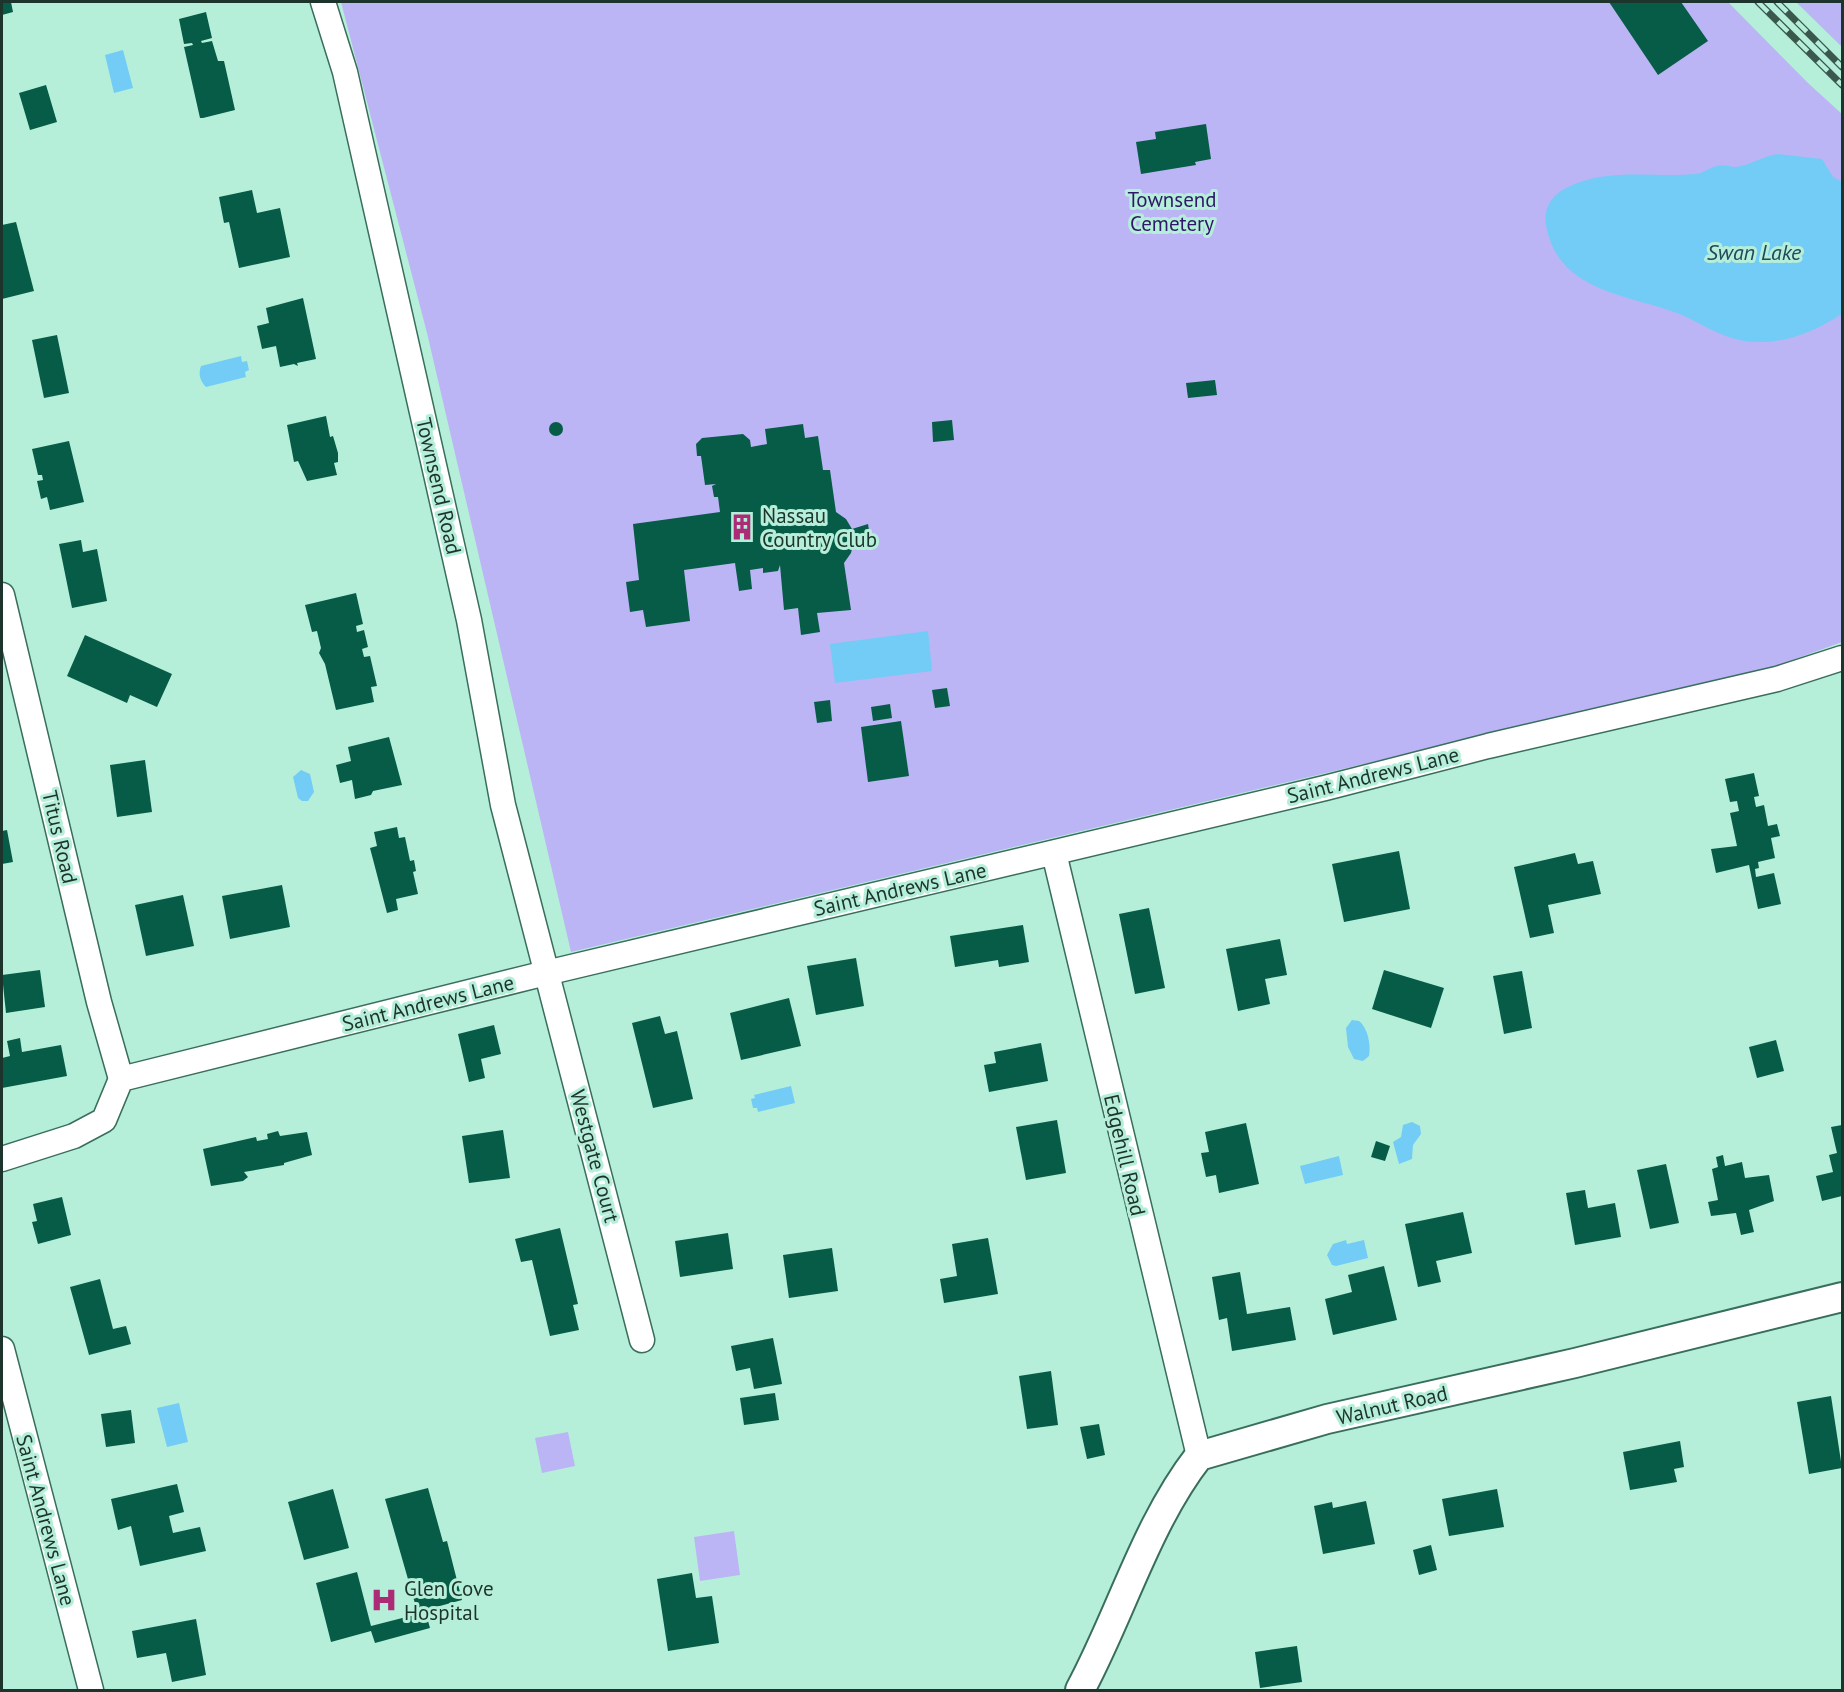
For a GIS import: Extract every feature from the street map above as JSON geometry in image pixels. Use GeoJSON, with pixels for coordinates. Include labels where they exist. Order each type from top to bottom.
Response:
{"type":"FeatureCollection","features":[{"type":"Feature","properties":{"kind":"street","name":"Townsend Road"},"geometry":{"type":"LineString","coordinates":[[323,2],[345,72],[367,165],[469,620],[503,805],[546,973]]}},
{"type":"Feature","properties":{"kind":"street","name":"Titus Road"},"geometry":{"type":"LineString","coordinates":[[2,595],[99,1002],[121,1079]]}},
{"type":"Feature","properties":{"kind":"street","name":"Saint Andrews Lane"},"geometry":{"type":"LineString","coordinates":[[121,1079],[546,973],[1325,788],[1488,746],[1838,666]]}},
{"type":"Feature","properties":{"kind":"street","name":"Edgehill Road"},"geometry":{"type":"LineString","coordinates":[[1054,853],[1199,1456]]}},
{"type":"Feature","properties":{"kind":"street","name":"Westgate Court"},"geometry":{"type":"LineString","coordinates":[[546,973],[597,1158],[642,1340]]}},
{"type":"Feature","properties":{"kind":"street"},"geometry":{"type":"LineString","coordinates":[[2,1159],[74,1136],[104,1120],[121,1079]]}},
{"type":"Feature","properties":{"kind":"street","name":"Walnut Road"},"geometry":{"type":"LineString","coordinates":[[1199,1456],[1328,1419],[1575,1363],[1842,1297]]}},
{"type":"Feature","properties":{"kind":"street","name":"Saint Andrews Lane"},"geometry":{"type":"LineString","coordinates":[[2,1349],[91,1690]]}},
{"type":"Feature","properties":{"kind":"street"},"geometry":{"type":"LineString","coordinates":[[1080,1690],[1102,1650],[1166,1505],[1199,1456]]}},
{"type":"Feature","properties":{"kind":"green space","name":"Nassau Country Club"},"geometry":{"type":"Polygon","coordinates":[[[341,2],[1728,2],[1842,114],[1842,642],[1773,667],[571,952],[427,333],[341,2]]]}},
{"type":"Feature","properties":{"kind":"green space"},"geometry":{"type":"Polygon","coordinates":[[[1796,2],[1842,2],[1842,47],[1796,2]]]}},
{"type":"Feature","properties":{"kind":"green space"},"geometry":{"type":"Polygon","coordinates":[[[568,1432],[575,1466],[542,1473],[535,1438],[568,1432]]]}},
{"type":"Feature","properties":{"kind":"green space"},"geometry":{"type":"Polygon","coordinates":[[[734,1531],[740,1575],[700,1581],[694,1537],[734,1531]]]}},
{"type":"Feature","properties":{"kind":"water"},"geometry":{"type":"Polygon","coordinates":[[[123,50],[133,88],[114,93],[105,55],[123,50]]]}},
{"type":"Feature","properties":{"kind":"water","name":"Swan Lake"},"geometry":{"type":"Polygon","coordinates":[[[1778,154],[1822,159],[1833,177],[1842,182],[1842,314],[1808,332],[1771,342],[1744,341],[1726,336],[1677,313],[1597,287],[1579,277],[1564,264],[1553,247],[1545,219],[1547,208],[1553,198],[1566,188],[1614,175],[1696,174],[1722,165],[1741,166],[1778,154]]]}},
{"type":"Feature","properties":{"kind":"water"},"geometry":{"type":"Polygon","coordinates":[[[241,356],[242,362],[247,361],[249,370],[245,372],[246,377],[206,387],[204,385],[200,375],[201,366],[241,356]]]}},
{"type":"Feature","properties":{"kind":"water"},"geometry":{"type":"Polygon","coordinates":[[[928,631],[932,671],[835,683],[830,644],[928,631]]]}},
{"type":"Feature","properties":{"kind":"water"},"geometry":{"type":"Polygon","coordinates":[[[301,770],[310,774],[314,792],[308,801],[298,798],[293,777],[301,770]]]}},
{"type":"Feature","properties":{"kind":"water"},"geometry":{"type":"Polygon","coordinates":[[[1352,1020],[1362,1024],[1368,1037],[1369,1056],[1363,1061],[1354,1059],[1348,1047],[1346,1028],[1352,1020]]]}},
{"type":"Feature","properties":{"kind":"water"},"geometry":{"type":"Polygon","coordinates":[[[791,1086],[795,1103],[758,1112],[757,1108],[753,1108],[751,1099],[755,1098],[754,1095],[791,1086]]]}},
{"type":"Feature","properties":{"kind":"water"},"geometry":{"type":"Polygon","coordinates":[[[1412,1122],[1420,1126],[1421,1134],[1413,1145],[1412,1159],[1399,1164],[1393,1142],[1401,1137],[1403,1125],[1412,1122]]]}},
{"type":"Feature","properties":{"kind":"water"},"geometry":{"type":"Polygon","coordinates":[[[1339,1156],[1343,1175],[1305,1184],[1300,1166],[1339,1156]]]}},
{"type":"Feature","properties":{"kind":"water"},"geometry":{"type":"Polygon","coordinates":[[[1346,1240],[1347,1244],[1364,1240],[1368,1258],[1332,1265],[1327,1255],[1333,1244],[1346,1240]]]}},
{"type":"Feature","properties":{"kind":"water"},"geometry":{"type":"Polygon","coordinates":[[[179,1403],[188,1442],[167,1447],[157,1408],[179,1403]]]}},
{"type":"Feature","properties":{"kind":"building"},"geometry":{"type":"Polygon","coordinates":[[[2,2],[11,2],[13,12],[2,15],[2,2]]]}},
{"type":"Feature","properties":{"kind":"building"},"geometry":{"type":"Polygon","coordinates":[[[1609,2],[1681,2],[1708,41],[1658,75],[1609,2]]]}},
{"type":"Feature","properties":{"kind":"building"},"geometry":{"type":"Polygon","coordinates":[[[206,12],[212,38],[201,41],[202,43],[212,41],[218,61],[224,61],[235,110],[200,118],[184,47],[193,45],[192,43],[184,44],[179,19],[206,12]]]}},
{"type":"Feature","properties":{"kind":"building"},"geometry":{"type":"Polygon","coordinates":[[[46,85],[57,122],[30,130],[19,93],[46,85]]]}},
{"type":"Feature","properties":{"kind":"building"},"geometry":{"type":"Polygon","coordinates":[[[1206,124],[1211,159],[1195,162],[1196,165],[1141,174],[1136,142],[1156,139],[1155,132],[1206,124]]]}},
{"type":"Feature","properties":{"kind":"building"},"geometry":{"type":"Polygon","coordinates":[[[252,190],[257,213],[280,208],[290,257],[239,268],[229,222],[224,223],[219,197],[252,190]]]}},
{"type":"Feature","properties":{"kind":"building"},"geometry":{"type":"Polygon","coordinates":[[[16,222],[34,291],[2,299],[2,225],[16,222]]]}},
{"type":"Feature","properties":{"kind":"building"},"geometry":{"type":"Polygon","coordinates":[[[303,298],[316,359],[297,363],[298,366],[294,364],[280,367],[276,346],[262,349],[257,326],[269,323],[266,308],[303,298]]]}},
{"type":"Feature","properties":{"kind":"building"},"geometry":{"type":"Polygon","coordinates":[[[57,335],[69,393],[44,398],[32,340],[57,335]]]}},
{"type":"Feature","properties":{"kind":"building"},"geometry":{"type":"Polygon","coordinates":[[[1215,380],[1217,395],[1188,398],[1186,383],[1215,380]]]}},
{"type":"Feature","properties":{"kind":"building"},"geometry":{"type":"Polygon","coordinates":[[[326,416],[330,437],[333,436],[338,453],[338,462],[334,463],[337,475],[307,481],[298,461],[294,462],[287,425],[326,416]]]}},
{"type":"Feature","properties":{"kind":"building"},"geometry":{"type":"Polygon","coordinates":[[[952,420],[954,440],[933,442],[932,422],[952,420]]]}},
{"type":"Feature","properties":{"kind":"building"},"geometry":{"type":"Polygon","coordinates":[[[556,422],[561,424],[563,429],[561,434],[556,436],[551,434],[549,429],[551,424],[556,422]]]}},
{"type":"Feature","properties":{"kind":"building","name":"Nassau Country Club"},"geometry":{"type":"Polygon","coordinates":[[[803,424],[805,438],[818,436],[823,470],[830,470],[836,512],[846,519],[852,529],[868,524],[871,543],[854,541],[851,553],[844,563],[851,610],[817,613],[820,632],[801,635],[798,608],[784,610],[780,565],[778,571],[763,573],[763,568],[750,570],[752,589],[739,591],[735,563],[684,570],[690,621],[646,627],[643,610],[630,612],[626,582],[639,580],[633,524],[720,512],[718,497],[714,497],[712,486],[716,484],[705,485],[701,456],[697,456],[696,444],[702,438],[743,434],[750,440],[751,447],[767,444],[765,429],[803,424]]]}},
{"type":"Feature","properties":{"kind":"building"},"geometry":{"type":"Polygon","coordinates":[[[69,441],[84,502],[50,510],[47,497],[41,499],[37,481],[43,480],[42,475],[38,475],[32,449],[69,441]]]}},
{"type":"Feature","properties":{"kind":"building"},"geometry":{"type":"Polygon","coordinates":[[[81,540],[83,552],[97,549],[107,601],[72,608],[59,544],[81,540]]]}},
{"type":"Feature","properties":{"kind":"building"},"geometry":{"type":"Polygon","coordinates":[[[356,593],[363,624],[356,626],[357,632],[364,630],[368,647],[362,649],[364,657],[370,656],[377,686],[371,687],[374,702],[336,710],[325,664],[319,653],[321,648],[317,631],[312,632],[305,605],[356,593]]]}},
{"type":"Feature","properties":{"kind":"building"},"geometry":{"type":"Polygon","coordinates":[[[85,635],[172,674],[157,707],[130,695],[127,703],[67,676],[85,635]]]}},
{"type":"Feature","properties":{"kind":"building"},"geometry":{"type":"Polygon","coordinates":[[[947,688],[950,706],[935,708],[932,690],[947,688]]]}},
{"type":"Feature","properties":{"kind":"building"},"geometry":{"type":"Polygon","coordinates":[[[830,700],[832,721],[817,723],[814,702],[830,700]]]}},
{"type":"Feature","properties":{"kind":"building"},"geometry":{"type":"Polygon","coordinates":[[[890,704],[892,718],[873,721],[871,707],[890,704]]]}},
{"type":"Feature","properties":{"kind":"building"},"geometry":{"type":"Polygon","coordinates":[[[901,721],[909,776],[868,782],[861,727],[901,721]]]}},
{"type":"Feature","properties":{"kind":"building"},"geometry":{"type":"Polygon","coordinates":[[[389,737],[402,785],[373,791],[371,795],[355,799],[352,780],[340,783],[336,765],[351,761],[348,747],[389,737]]]}},
{"type":"Feature","properties":{"kind":"building"},"geometry":{"type":"Polygon","coordinates":[[[145,760],[152,812],[117,817],[110,765],[145,760]]]}},
{"type":"Feature","properties":{"kind":"building"},"geometry":{"type":"Polygon","coordinates":[[[1754,773],[1759,796],[1754,797],[1756,807],[1764,805],[1768,826],[1777,824],[1780,836],[1771,838],[1775,858],[1758,862],[1759,868],[1755,869],[1756,877],[1774,873],[1781,904],[1758,909],[1749,865],[1716,873],[1711,849],[1737,846],[1730,813],[1739,811],[1737,801],[1730,802],[1725,779],[1754,773]]]}},
{"type":"Feature","properties":{"kind":"building"},"geometry":{"type":"Polygon","coordinates":[[[397,827],[399,838],[405,837],[410,861],[414,860],[416,871],[413,872],[418,894],[396,899],[398,910],[387,913],[370,848],[377,846],[374,832],[397,827]]]}},
{"type":"Feature","properties":{"kind":"building"},"geometry":{"type":"Polygon","coordinates":[[[7,830],[13,862],[2,864],[2,831],[7,830]]]}},
{"type":"Feature","properties":{"kind":"building"},"geometry":{"type":"Polygon","coordinates":[[[1399,851],[1410,909],[1344,922],[1332,864],[1399,851]]]}},
{"type":"Feature","properties":{"kind":"building"},"geometry":{"type":"Polygon","coordinates":[[[1575,853],[1578,864],[1593,861],[1601,894],[1548,905],[1554,933],[1530,938],[1514,867],[1575,853]]]}},
{"type":"Feature","properties":{"kind":"building"},"geometry":{"type":"Polygon","coordinates":[[[282,885],[290,927],[230,939],[222,896],[282,885]]]}},
{"type":"Feature","properties":{"kind":"building"},"geometry":{"type":"Polygon","coordinates":[[[183,895],[194,946],[146,956],[135,905],[183,895]]]}},
{"type":"Feature","properties":{"kind":"building"},"geometry":{"type":"Polygon","coordinates":[[[1149,908],[1165,988],[1135,994],[1119,914],[1149,908]]]}},
{"type":"Feature","properties":{"kind":"building"},"geometry":{"type":"Polygon","coordinates":[[[1023,925],[1029,962],[999,967],[998,960],[955,967],[950,936],[1023,925]]]}},
{"type":"Feature","properties":{"kind":"building"},"geometry":{"type":"Polygon","coordinates":[[[1280,939],[1287,975],[1265,979],[1270,1004],[1238,1011],[1226,949],[1280,939]]]}},
{"type":"Feature","properties":{"kind":"building"},"geometry":{"type":"Polygon","coordinates":[[[856,958],[864,1006],[816,1015],[807,966],[856,958]]]}},
{"type":"Feature","properties":{"kind":"building"},"geometry":{"type":"Polygon","coordinates":[[[40,970],[45,1007],[6,1013],[2,975],[40,970]]]}},
{"type":"Feature","properties":{"kind":"building"},"geometry":{"type":"Polygon","coordinates":[[[1384,970],[1444,988],[1431,1028],[1372,1009],[1384,970]]]}},
{"type":"Feature","properties":{"kind":"building"},"geometry":{"type":"Polygon","coordinates":[[[1522,971],[1532,1028],[1504,1034],[1493,976],[1522,971]]]}},
{"type":"Feature","properties":{"kind":"building"},"geometry":{"type":"Polygon","coordinates":[[[789,998],[801,1046],[741,1060],[730,1013],[789,998]]]}},
{"type":"Feature","properties":{"kind":"building"},"geometry":{"type":"Polygon","coordinates":[[[660,1016],[665,1034],[677,1031],[693,1099],[653,1108],[632,1023],[660,1016]]]}},
{"type":"Feature","properties":{"kind":"building"},"geometry":{"type":"Polygon","coordinates":[[[494,1025],[501,1054],[481,1059],[485,1078],[469,1082],[458,1034],[494,1025]]]}},
{"type":"Feature","properties":{"kind":"building"},"geometry":{"type":"Polygon","coordinates":[[[20,1038],[22,1052],[61,1045],[67,1076],[2,1088],[2,1058],[10,1056],[7,1041],[20,1038]]]}},
{"type":"Feature","properties":{"kind":"building"},"geometry":{"type":"Polygon","coordinates":[[[1776,1040],[1784,1071],[1757,1078],[1749,1047],[1776,1040]]]}},
{"type":"Feature","properties":{"kind":"building"},"geometry":{"type":"Polygon","coordinates":[[[1041,1043],[1048,1081],[989,1092],[984,1065],[996,1063],[994,1052],[1041,1043]]]}},
{"type":"Feature","properties":{"kind":"building"},"geometry":{"type":"Polygon","coordinates":[[[1057,1120],[1066,1173],[1026,1180],[1016,1127],[1057,1120]]]}},
{"type":"Feature","properties":{"kind":"building"},"geometry":{"type":"Polygon","coordinates":[[[1246,1123],[1259,1184],[1219,1193],[1216,1175],[1206,1177],[1201,1153],[1209,1152],[1205,1132],[1246,1123]]]}},
{"type":"Feature","properties":{"kind":"building"},"geometry":{"type":"Polygon","coordinates":[[[1842,1125],[1842,1196],[1822,1201],[1816,1176],[1833,1172],[1829,1155],[1837,1153],[1831,1127],[1842,1125]]]}},
{"type":"Feature","properties":{"kind":"building"},"geometry":{"type":"Polygon","coordinates":[[[503,1130],[510,1178],[469,1183],[462,1136],[503,1130]]]}},
{"type":"Feature","properties":{"kind":"building"},"geometry":{"type":"Polygon","coordinates":[[[278,1131],[280,1136],[307,1132],[312,1155],[284,1163],[284,1165],[244,1172],[248,1177],[243,1181],[211,1186],[203,1149],[256,1137],[257,1141],[268,1139],[267,1134],[278,1131]]]}},
{"type":"Feature","properties":{"kind":"building"},"geometry":{"type":"Polygon","coordinates":[[[1376,1141],[1390,1146],[1385,1161],[1371,1157],[1376,1141]]]}},
{"type":"Feature","properties":{"kind":"building"},"geometry":{"type":"Polygon","coordinates":[[[1723,1155],[1725,1166],[1742,1162],[1745,1178],[1769,1175],[1774,1201],[1749,1210],[1754,1232],[1741,1235],[1736,1213],[1711,1216],[1708,1202],[1718,1200],[1712,1169],[1718,1167],[1716,1157],[1723,1155]]]}},
{"type":"Feature","properties":{"kind":"building"},"geometry":{"type":"Polygon","coordinates":[[[1666,1164],[1679,1223],[1650,1229],[1637,1170],[1666,1164]]]}},
{"type":"Feature","properties":{"kind":"building"},"geometry":{"type":"Polygon","coordinates":[[[1585,1190],[1588,1208],[1615,1203],[1621,1237],[1575,1245],[1566,1193],[1585,1190]]]}},
{"type":"Feature","properties":{"kind":"building"},"geometry":{"type":"Polygon","coordinates":[[[62,1197],[71,1235],[38,1244],[32,1222],[37,1221],[33,1204],[62,1197]]]}},
{"type":"Feature","properties":{"kind":"building"},"geometry":{"type":"Polygon","coordinates":[[[1463,1212],[1472,1253],[1436,1261],[1441,1282],[1418,1287],[1405,1224],[1463,1212]]]}},
{"type":"Feature","properties":{"kind":"building"},"geometry":{"type":"Polygon","coordinates":[[[560,1228],[578,1304],[573,1305],[579,1330],[550,1336],[532,1260],[521,1262],[515,1239],[560,1228]]]}},
{"type":"Feature","properties":{"kind":"building"},"geometry":{"type":"Polygon","coordinates":[[[728,1233],[733,1269],[680,1277],[675,1241],[728,1233]]]}},
{"type":"Feature","properties":{"kind":"building"},"geometry":{"type":"Polygon","coordinates":[[[988,1238],[998,1294],[944,1303],[940,1279],[957,1276],[952,1244],[988,1238]]]}},
{"type":"Feature","properties":{"kind":"building"},"geometry":{"type":"Polygon","coordinates":[[[832,1248],[838,1291],[789,1298],[783,1255],[832,1248]]]}},
{"type":"Feature","properties":{"kind":"building"},"geometry":{"type":"Polygon","coordinates":[[[1384,1266],[1397,1320],[1333,1335],[1325,1299],[1352,1292],[1348,1275],[1384,1266]]]}},
{"type":"Feature","properties":{"kind":"building"},"geometry":{"type":"Polygon","coordinates":[[[1240,1272],[1247,1314],[1290,1307],[1296,1340],[1232,1351],[1227,1318],[1219,1320],[1212,1277],[1240,1272]]]}},
{"type":"Feature","properties":{"kind":"building"},"geometry":{"type":"Polygon","coordinates":[[[100,1279],[113,1329],[126,1326],[131,1344],[89,1355],[70,1287],[100,1279]]]}},
{"type":"Feature","properties":{"kind":"building"},"geometry":{"type":"Polygon","coordinates":[[[773,1338],[782,1384],[754,1389],[750,1368],[736,1371],[731,1346],[773,1338]]]}},
{"type":"Feature","properties":{"kind":"building"},"geometry":{"type":"Polygon","coordinates":[[[1051,1371],[1058,1425],[1027,1429],[1019,1376],[1051,1371]]]}},
{"type":"Feature","properties":{"kind":"building"},"geometry":{"type":"Polygon","coordinates":[[[775,1393],[779,1420],[744,1425],[740,1398],[775,1393]]]}},
{"type":"Feature","properties":{"kind":"building"},"geometry":{"type":"Polygon","coordinates":[[[1831,1396],[1842,1468],[1809,1474],[1797,1402],[1831,1396]]]}},
{"type":"Feature","properties":{"kind":"building"},"geometry":{"type":"Polygon","coordinates":[[[131,1410],[135,1443],[106,1447],[101,1414],[131,1410]]]}},
{"type":"Feature","properties":{"kind":"building"},"geometry":{"type":"Polygon","coordinates":[[[1099,1424],[1105,1455],[1087,1459],[1080,1427],[1099,1424]]]}},
{"type":"Feature","properties":{"kind":"building"},"geometry":{"type":"Polygon","coordinates":[[[1680,1441],[1684,1467],[1674,1469],[1677,1482],[1630,1490],[1623,1452],[1680,1441]]]}},
{"type":"Feature","properties":{"kind":"building"},"geometry":{"type":"Polygon","coordinates":[[[177,1484],[184,1512],[169,1516],[173,1533],[200,1527],[206,1551],[140,1566],[131,1526],[118,1530],[111,1499],[177,1484]]]}},
{"type":"Feature","properties":{"kind":"building"},"geometry":{"type":"Polygon","coordinates":[[[428,1488],[443,1542],[447,1541],[462,1600],[425,1610],[430,1628],[375,1643],[371,1631],[331,1642],[316,1583],[357,1572],[371,1626],[418,1614],[385,1499],[428,1488]]]}},
{"type":"Feature","properties":{"kind":"building"},"geometry":{"type":"Polygon","coordinates":[[[333,1489],[349,1548],[304,1560],[288,1502],[333,1489]]]}},
{"type":"Feature","properties":{"kind":"building"},"geometry":{"type":"Polygon","coordinates":[[[1497,1489],[1504,1527],[1449,1536],[1442,1499],[1497,1489]]]}},
{"type":"Feature","properties":{"kind":"building"},"geometry":{"type":"Polygon","coordinates":[[[1366,1501],[1375,1544],[1323,1554],[1314,1506],[1332,1502],[1333,1508],[1366,1501]]]}},
{"type":"Feature","properties":{"kind":"building"},"geometry":{"type":"Polygon","coordinates":[[[1431,1545],[1437,1570],[1419,1575],[1413,1550],[1431,1545]]]}},
{"type":"Feature","properties":{"kind":"building"},"geometry":{"type":"Polygon","coordinates":[[[692,1573],[696,1598],[712,1596],[719,1643],[668,1651],[657,1579],[692,1573]]]}},
{"type":"Feature","properties":{"kind":"building"},"geometry":{"type":"Polygon","coordinates":[[[196,1619],[206,1675],[172,1682],[166,1653],[137,1658],[132,1631],[196,1619]]]}},
{"type":"Feature","properties":{"kind":"building"},"geometry":{"type":"Polygon","coordinates":[[[1297,1646],[1302,1682],[1260,1688],[1255,1652],[1297,1646]]]}},
{"type":"Feature","properties":{"kind":"railway"},"geometry":{"type":"LineString","coordinates":[[1758,2],[1842,85]]}},
{"type":"Feature","properties":{"kind":"railway"},"geometry":{"type":"LineString","coordinates":[[1777,2],[1842,67]]}},
{"type":"Feature","properties":{"kind":"place","name":"Nassau Country Club"},"geometry":{"type":"Point","coordinates":[742,527]}},
{"type":"Feature","properties":{"kind":"place","name":"Glen Cove Hospital"},"geometry":{"type":"Point","coordinates":[384,1600]}},
{"type":"Feature","properties":{"kind":"park label","name":"Townsend Cemetery"},"geometry":{"type":"Point","coordinates":[1172,211]}}]}
